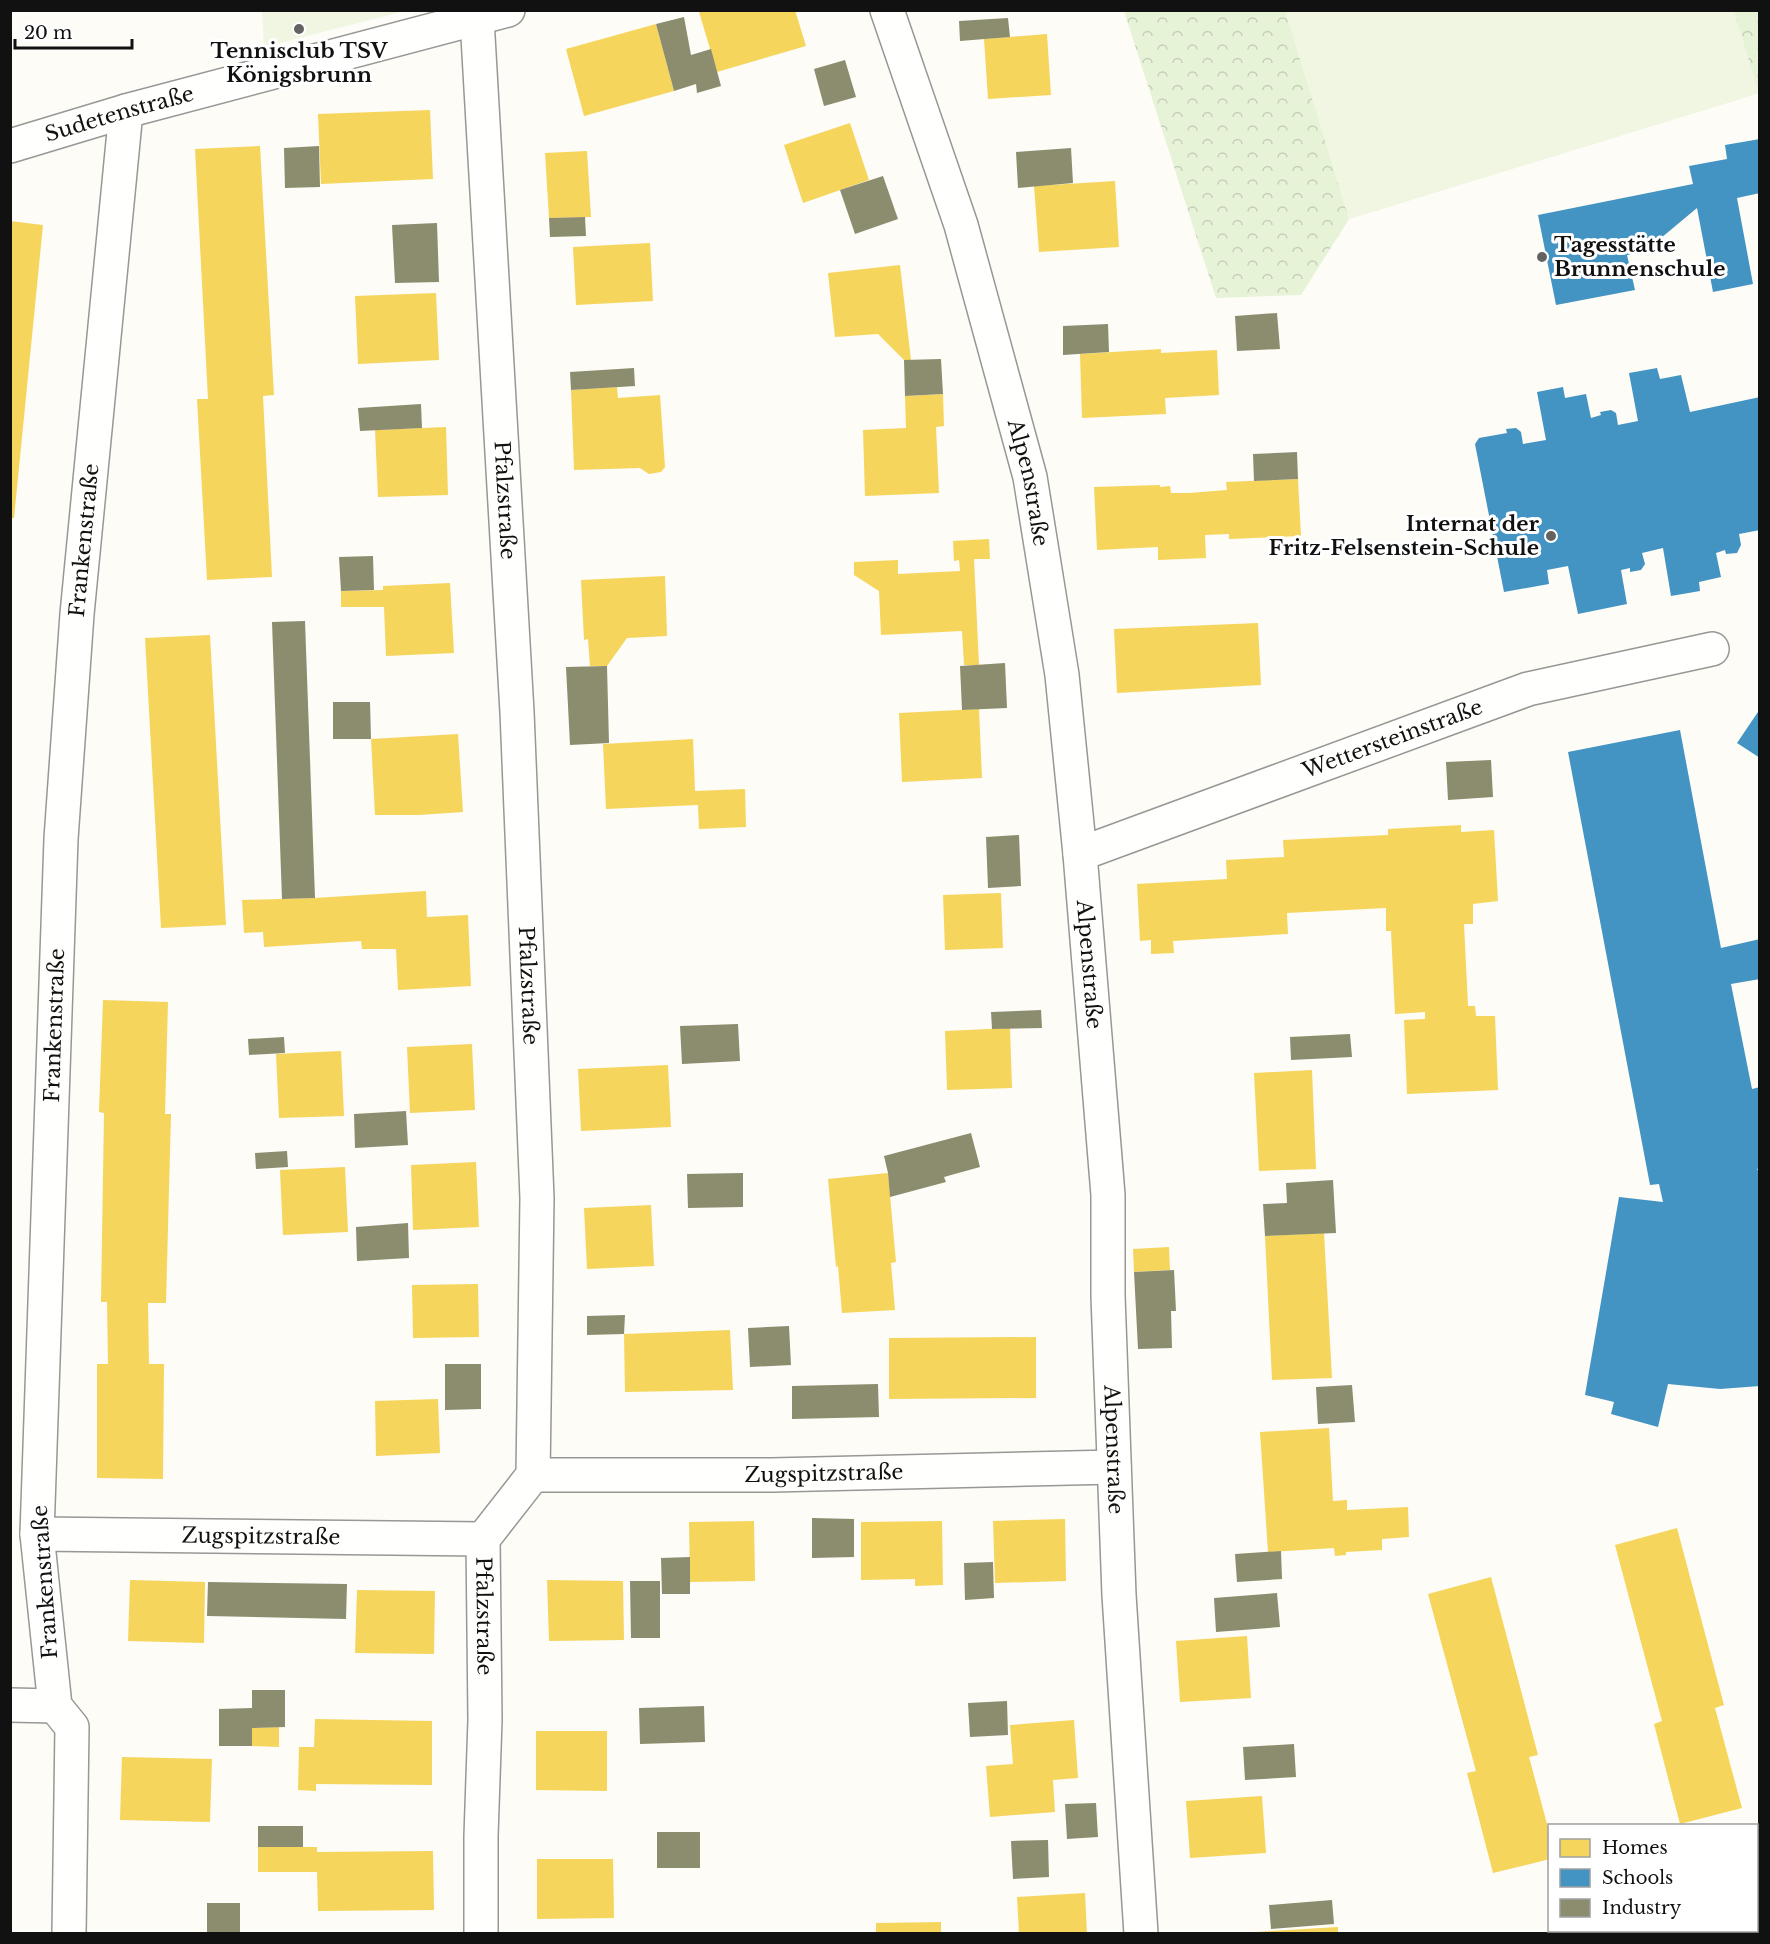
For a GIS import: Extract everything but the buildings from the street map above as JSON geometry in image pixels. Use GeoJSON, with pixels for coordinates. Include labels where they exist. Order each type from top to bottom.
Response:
{"type":"FeatureCollection","features":[{"type":"Feature","properties":{"kind":"street","name":"Alpenstraße"},"geometry":{"type":"LineString","coordinates":[[889,14],[961,225],[1030,477],[1062,675],[1080,854],[1108,1195],[1108,1296],[1119,1595],[1141,1934]]}},
{"type":"Feature","properties":{"kind":"street","name":"Sudetenstraße"},"geometry":{"type":"LineString","coordinates":[[10,146],[126,111],[492,15]]}},
{"type":"Feature","properties":{"kind":"street","name":"Pfalzstraße"},"geometry":{"type":"LineString","coordinates":[[482,1934],[481,1836],[485,1720],[483,1539],[533,1474],[537,1198],[492,15]]}},
{"type":"Feature","properties":{"kind":"street","name":"Frankenstraße"},"geometry":{"type":"LineString","coordinates":[[69,1934],[72,1726],[56,1706],[37,1534],[61,839],[77,614],[126,111]]}},
{"type":"Feature","properties":{"kind":"street","name":"Wettersteinstraße"},"geometry":{"type":"LineString","coordinates":[[1080,854],[1528,689],[1713,649]]}},
{"type":"Feature","properties":{"kind":"street","name":"Zugspitzstraße"},"geometry":{"type":"LineString","coordinates":[[533,1474],[772,1475],[1114,1467]]}},
{"type":"Feature","properties":{"kind":"street","name":"Zugspitzstraße"},"geometry":{"type":"LineString","coordinates":[[37,1534],[483,1539]]}},
{"type":"Feature","properties":{"kind":"street"},"geometry":{"type":"LineString","coordinates":[[10,1705],[56,1706]]}},
{"type":"Feature","properties":{"kind":"green space","name":"Tennisclub TSV Königsbrunn"},"geometry":{"type":"Polygon","coordinates":[[[262,10],[405,11],[264,47],[262,10]]]}},
{"type":"Feature","properties":{"kind":"green space"},"geometry":{"type":"Polygon","coordinates":[[[1124,11],[1759,11],[1759,93],[1349,219],[1301,295],[1216,298],[1124,11]]]}},
{"type":"Feature","properties":{"kind":"green space"},"geometry":{"type":"Polygon","coordinates":[[[1285,11],[1734,11],[1759,93],[1349,219],[1285,11]]]}},
{"type":"Feature","properties":{"kind":"place","name":"Tennisclub TSV Königsbrunn"},"geometry":{"type":"Point","coordinates":[299,29]}},
{"type":"Feature","properties":{"kind":"place","name":"Tagesstätte Brunnenschule"},"geometry":{"type":"Point","coordinates":[1542,257]}},
{"type":"Feature","properties":{"kind":"place","name":"Internat der Fritz-Felsenstein-Schule"},"geometry":{"type":"Point","coordinates":[1551,536]}}]}
